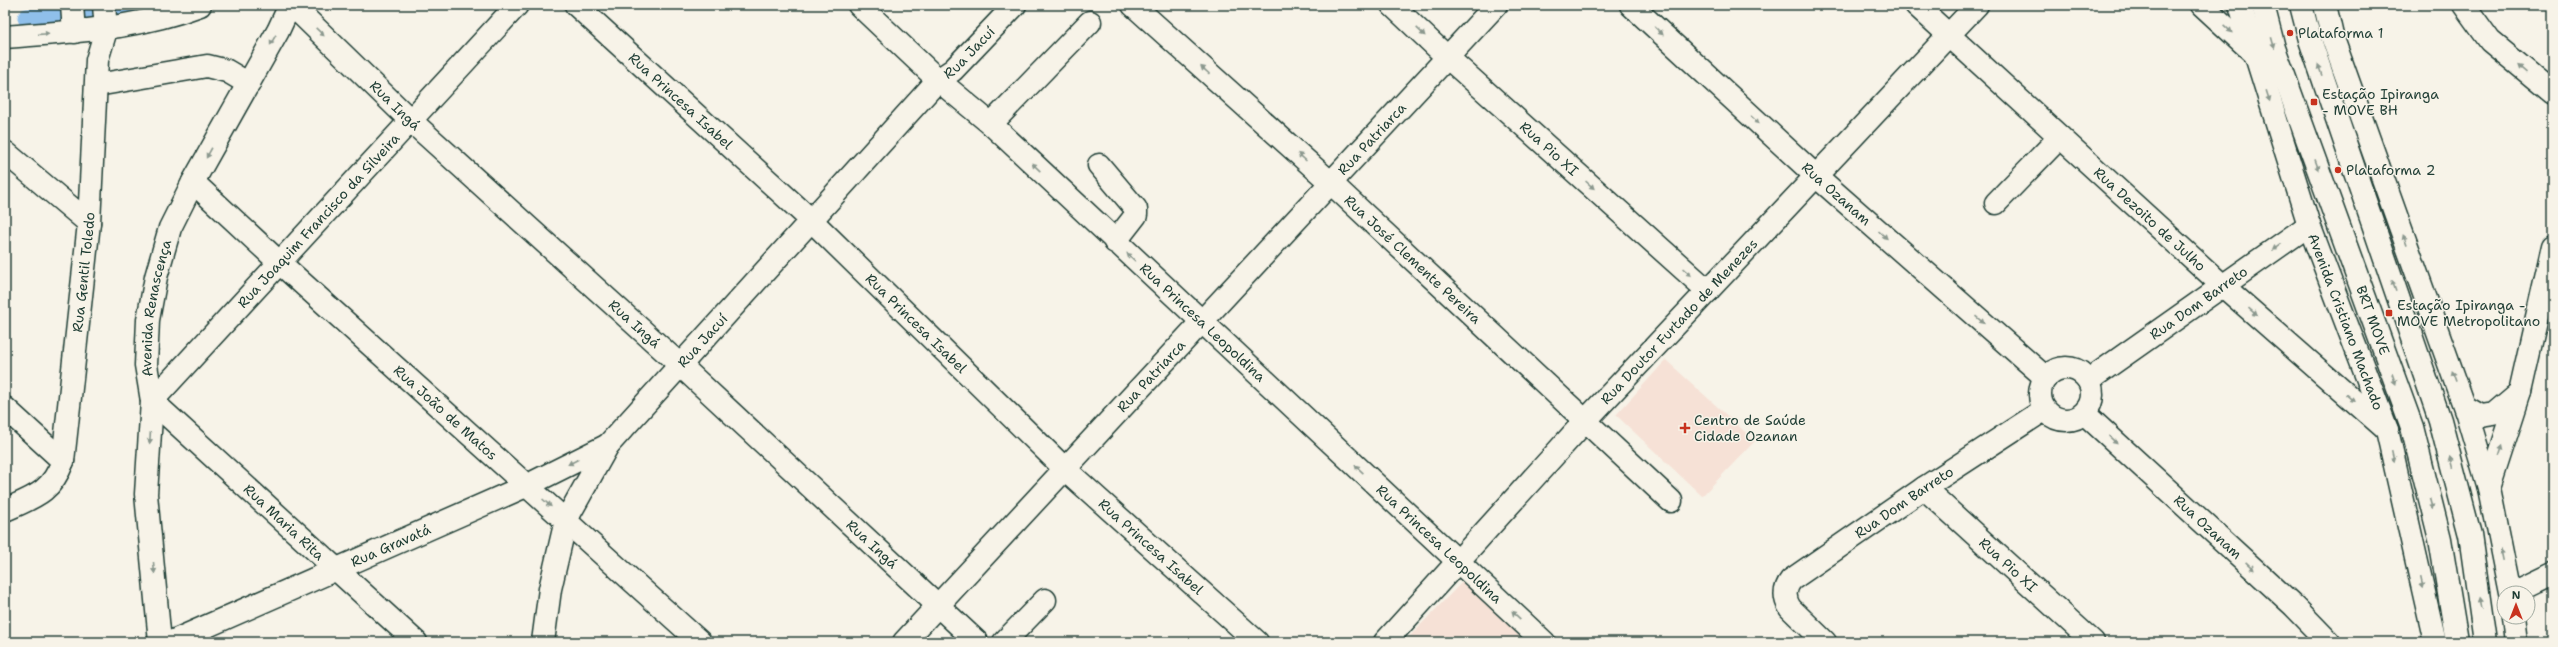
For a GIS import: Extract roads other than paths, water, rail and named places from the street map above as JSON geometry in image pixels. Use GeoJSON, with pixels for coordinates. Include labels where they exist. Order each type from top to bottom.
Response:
{"type":"FeatureCollection","features":[{"type":"Feature","properties":{"kind":"main road"},"geometry":{"type":"LineString","coordinates":[[72,5],[74,32]]}},
{"type":"Feature","properties":{"kind":"main road","name":"Rua Gentil Toledo"},"geometry":{"type":"LineString","coordinates":[[5,510],[49,487],[58,475],[63,461],[90,224],[97,60],[106,30],[104,5]]}},
{"type":"Feature","properties":{"kind":"main road"},"geometry":{"type":"LineString","coordinates":[[5,37],[106,30],[157,19],[200,5]]}},
{"type":"Feature","properties":{"kind":"main road","name":"Avenida Renascença"},"geometry":{"type":"LineString","coordinates":[[160,642],[146,494],[152,401],[146,365],[149,313],[156,277],[170,228],[291,5]]}},
{"type":"Feature","properties":{"kind":"main road","name":"Rua Ingá"},"geometry":{"type":"LineString","coordinates":[[291,5],[410,120],[679,364],[977,642]]}},
{"type":"Feature","properties":{"kind":"main road","name":"Rua Joaquim Francisco da Silveira"},"geometry":{"type":"LineString","coordinates":[[152,401],[281,264],[410,120],[517,5]]}},
{"type":"Feature","properties":{"kind":"main road","name":"Rua Princesa Isabel"},"geometry":{"type":"LineString","coordinates":[[576,5],[811,220],[1066,470],[1257,642]]}},
{"type":"Feature","properties":{"kind":"main road","name":"Rua Princesa Leopoldina"},"geometry":{"type":"LineString","coordinates":[[859,5],[938,80],[991,124],[1201,323],[1544,642]]}},
{"type":"Feature","properties":{"kind":"main road","name":"Rua Jacuí"},"geometry":{"type":"LineString","coordinates":[[938,80],[946,62],[995,5]]}},
{"type":"Feature","properties":{"kind":"main road","name":"Rua Jacuí"},"geometry":{"type":"LineString","coordinates":[[543,642],[550,589],[566,520],[608,445],[679,364],[938,80],[953,70],[1015,5]]}},
{"type":"Feature","properties":{"kind":"main road","name":"Rua José Clemente Pereira"},"geometry":{"type":"LineString","coordinates":[[1132,5],[1331,183],[1672,500]]}},
{"type":"Feature","properties":{"kind":"main road","name":"Rua Pio XI"},"geometry":{"type":"LineString","coordinates":[[1392,5],[1447,57],[1708,291]]}},
{"type":"Feature","properties":{"kind":"main road","name":"Rua Patriarca"},"geometry":{"type":"LineString","coordinates":[[904,642],[1066,470],[1496,5]]}},
{"type":"Feature","properties":{"kind":"main road","name":"Rua Ozanam"},"geometry":{"type":"LineString","coordinates":[[1631,5],[1816,176],[2046,378]]}},
{"type":"Feature","properties":{"kind":"main road","name":"Rua Dezoito de Julho"},"geometry":{"type":"LineString","coordinates":[[1916,5],[2223,286],[2387,430]]}},
{"type":"Feature","properties":{"kind":"main road","name":"Rua Doutor Furtado de Menezes"},"geometry":{"type":"LineString","coordinates":[[1385,642],[1586,420],[1977,5]]}},
{"type":"Feature","properties":{"kind":"main road"},"geometry":{"type":"LineString","coordinates":[[2202,5],[2254,53]]}},
{"type":"Feature","properties":{"kind":"main road","name":"Avenida Cristiano Machado"},"geometry":{"type":"LineString","coordinates":[[2240,5],[2309,225],[2387,430],[2436,642]]}},
{"type":"Feature","properties":{"kind":"main road","name":"BRT MOVE"},"geometry":{"type":"LineString","coordinates":[[2263,5],[2274,48],[2412,427],[2440,539],[2457,642]]}},
{"type":"Feature","properties":{"kind":"main road"},"geometry":{"type":"LineString","coordinates":[[2301,5],[2310,40],[2440,420],[2470,535],[2485,642]]}},
{"type":"Feature","properties":{"kind":"main road"},"geometry":{"type":"LineString","coordinates":[[2325,5],[2332,36],[2465,407],[2489,488],[2508,585]]}},
{"type":"Feature","properties":{"kind":"main road"},"geometry":{"type":"LineString","coordinates":[[2464,5],[2490,41],[2553,93]]}},
{"type":"Feature","properties":{"kind":"main road"},"geometry":{"type":"LineString","coordinates":[[991,124],[1090,22]]}},
{"type":"Feature","properties":{"kind":"main road"},"geometry":{"type":"LineString","coordinates":[[97,84],[208,66],[227,71],[249,84]]}},
{"type":"Feature","properties":{"kind":"main road"},"geometry":{"type":"LineString","coordinates":[[1996,203],[2060,137]]}},
{"type":"Feature","properties":{"kind":"main road"},"geometry":{"type":"LineString","coordinates":[[5,152],[90,224]]}},
{"type":"Feature","properties":{"kind":"main road"},"geometry":{"type":"LineString","coordinates":[[1099,165],[1136,209],[1136,215],[1115,242]]}},
{"type":"Feature","properties":{"kind":"main road","name":"Rua João de Matos"},"geometry":{"type":"LineString","coordinates":[[194,182],[281,264],[528,485],[700,642]]}},
{"type":"Feature","properties":{"kind":"main road","name":"Rua Dom Barreto"},"geometry":{"type":"LineString","coordinates":[[2089,380],[2309,225]]}},
{"type":"Feature","properties":{"kind":"main road"},"geometry":{"type":"LineString","coordinates":[[2489,488],[2520,392],[2553,246]]}},
{"type":"Feature","properties":{"kind":"main road"},"geometry":{"type":"LineString","coordinates":[[2068,368],[2083,374],[2089,380],[2093,398],[2085,414],[2068,421],[2059,420],[2044,410],[2039,394],[2046,378],[2052,372],[2068,368]]}},
{"type":"Feature","properties":{"kind":"main road"},"geometry":{"type":"LineString","coordinates":[[2465,407],[2481,416],[2494,414],[2520,392]]}},
{"type":"Feature","properties":{"kind":"main road","name":"Rua Maria Rita"},"geometry":{"type":"LineString","coordinates":[[152,401],[416,642]]}},
{"type":"Feature","properties":{"kind":"main road"},"geometry":{"type":"LineString","coordinates":[[5,408],[63,461]]}},
{"type":"Feature","properties":{"kind":"main road","name":"Rua Dom Barreto"},"geometry":{"type":"LineString","coordinates":[[1825,642],[1790,608],[1785,593],[1792,580],[1924,488],[2044,410]]}},
{"type":"Feature","properties":{"kind":"main road","name":"Rua Ozanam"},"geometry":{"type":"LineString","coordinates":[[2085,414],[2294,606],[2329,642]]}},
{"type":"Feature","properties":{"kind":"main road","name":"Rua Gravatá"},"geometry":{"type":"LineString","coordinates":[[171,642],[528,485],[608,445]]}},
{"type":"Feature","properties":{"kind":"main road","name":"Rua Pio XI"},"geometry":{"type":"LineString","coordinates":[[1924,488],[2093,642]]}},
{"type":"Feature","properties":{"kind":"main road"},"geometry":{"type":"LineString","coordinates":[[2530,585],[2553,574]]}},
{"type":"Feature","properties":{"kind":"main road"},"geometry":{"type":"LineString","coordinates":[[1004,642],[1045,600]]}},
{"type":"Feature","properties":{"kind":"main road"},"geometry":{"type":"LineString","coordinates":[[2514,625],[2516,642]]}},
{"type":"Feature","properties":{"kind":"waterway"},"geometry":{"type":"LineString","coordinates":[[27,18],[136,8],[145,5]]}},
{"type":"Feature","properties":{"kind":"place","name":"Plataforma 1"},"geometry":{"type":"Point","coordinates":[2290,33]}},
{"type":"Feature","properties":{"kind":"place","name":"Estação Ipiranga - MOVE BH"},"geometry":{"type":"Point","coordinates":[2314,102]}},
{"type":"Feature","properties":{"kind":"place","name":"Plataforma 2"},"geometry":{"type":"Point","coordinates":[2338,170]}},
{"type":"Feature","properties":{"kind":"place","name":"Estação Ipiranga - MOVE Metropolitano"},"geometry":{"type":"Point","coordinates":[2389,313]}},
{"type":"Feature","properties":{"kind":"place","name":"Centro de Saúde Cidade Ozanan"},"geometry":{"type":"Point","coordinates":[1685,428]}}]}
